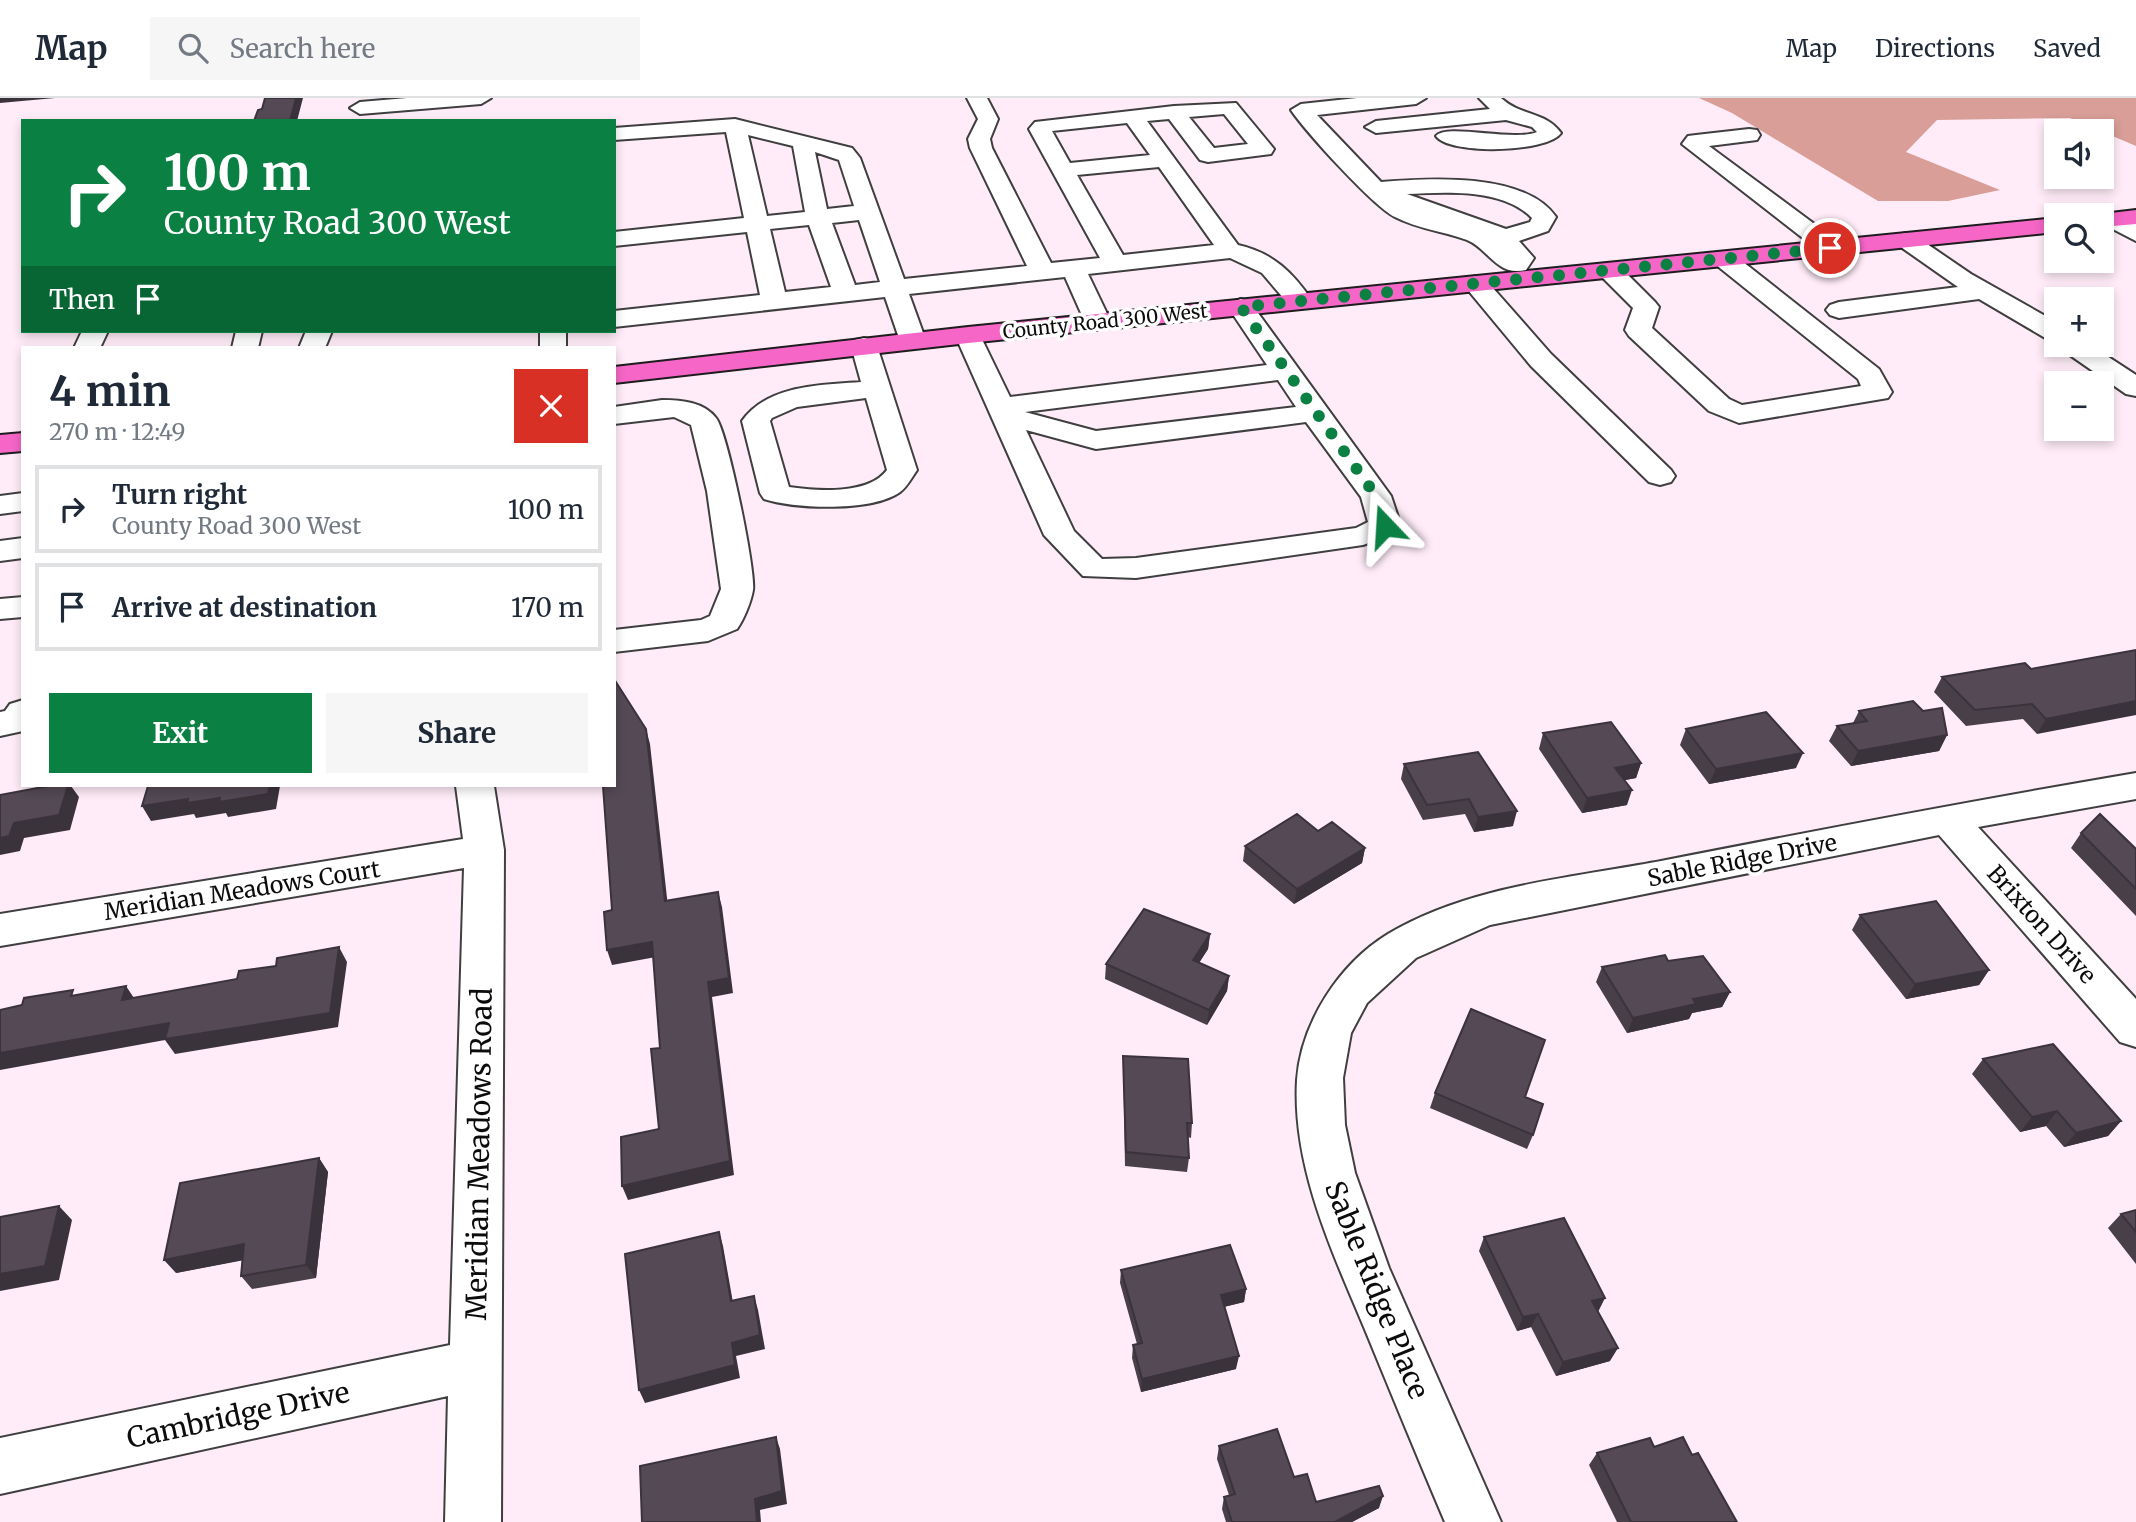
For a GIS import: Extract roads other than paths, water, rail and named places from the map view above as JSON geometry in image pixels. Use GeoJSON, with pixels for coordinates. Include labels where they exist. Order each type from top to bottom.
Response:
{"type":"FeatureCollection","features":[{"type":"Feature","properties":{"kind":"main road"},"geometry":{"type":"LineString","coordinates":[[2114,219],[2136,217]]}},
{"type":"Feature","properties":{"kind":"main road","name":"County Road 300 West"},"geometry":{"type":"LineString","coordinates":[[616,375],[968,335],[1476,284],[1523,272],[1609,271],[2044,226]]}},
{"type":"Feature","properties":{"kind":"main road"},"geometry":{"type":"LineString","coordinates":[[0,444],[21,442]]}},
{"type":"Feature","properties":{"kind":"street"},"geometry":{"type":"LineString","coordinates":[[360,109],[431,111],[481,98]]}},
{"type":"Feature","properties":{"kind":"street"},"geometry":{"type":"LineString","coordinates":[[978,98],[988,119],[979,139],[981,148],[1042,271]]}},
{"type":"Feature","properties":{"kind":"street"},"geometry":{"type":"LineString","coordinates":[[1416,98],[1301,110],[1381,193],[1463,219],[1490,236],[1503,259],[1523,272]]}},
{"type":"Feature","properties":{"kind":"street"},"geometry":{"type":"LineString","coordinates":[[1489,98],[1507,114]]}},
{"type":"Feature","properties":{"kind":"street"},"geometry":{"type":"LineString","coordinates":[[1115,263],[1040,129],[1042,126],[1140,124],[1174,112]]}},
{"type":"Feature","properties":{"kind":"street"},"geometry":{"type":"LineString","coordinates":[[1322,132],[1507,114],[1539,123],[1550,133],[1544,139],[1524,142],[1467,140],[1432,132],[1415,123]]}},
{"type":"Feature","properties":{"kind":"street"},"geometry":{"type":"LineString","coordinates":[[1140,124],[1230,251]]}},
{"type":"Feature","properties":{"kind":"street"},"geometry":{"type":"LineString","coordinates":[[735,125],[774,300]]}},
{"type":"Feature","properties":{"kind":"street"},"geometry":{"type":"LineString","coordinates":[[616,134],[735,125],[835,149],[849,158],[914,341]]}},
{"type":"Feature","properties":{"kind":"street"},"geometry":{"type":"LineString","coordinates":[[1749,135],[1696,141],[1693,144],[1830,248]]}},
{"type":"Feature","properties":{"kind":"street"},"geometry":{"type":"LineString","coordinates":[[803,141],[803,158],[845,292]]}},
{"type":"Feature","properties":{"kind":"street"},"geometry":{"type":"LineString","coordinates":[[1063,170],[1165,160]]}},
{"type":"Feature","properties":{"kind":"street"},"geometry":{"type":"LineString","coordinates":[[1381,193],[1433,186],[1489,192],[1524,200],[1544,217],[1544,222],[1531,230],[1490,236]]}},
{"type":"Feature","properties":{"kind":"street"},"geometry":{"type":"LineString","coordinates":[[616,239],[869,212]]}},
{"type":"Feature","properties":{"kind":"street"},"geometry":{"type":"LineString","coordinates":[[2114,224],[2136,234]]}},
{"type":"Feature","properties":{"kind":"street"},"geometry":{"type":"LineString","coordinates":[[1906,240],[2044,327]]}},
{"type":"Feature","properties":{"kind":"street"},"geometry":{"type":"LineString","coordinates":[[616,319],[1230,251],[1251,255],[1265,262],[1280,274],[1300,302]]}},
{"type":"Feature","properties":{"kind":"street"},"geometry":{"type":"LineString","coordinates":[[1609,271],[1646,307],[1638,330],[1720,405],[1739,414],[1878,392],[1869,375],[1724,259]]}},
{"type":"Feature","properties":{"kind":"street"},"geometry":{"type":"LineString","coordinates":[[1073,268],[1098,322]]}},
{"type":"Feature","properties":{"kind":"street"},"geometry":{"type":"LineString","coordinates":[[1476,284],[1541,360],[1660,476]]}},
{"type":"Feature","properties":{"kind":"street"},"geometry":{"type":"LineString","coordinates":[[1839,310],[1985,291]]}},
{"type":"Feature","properties":{"kind":"street"},"geometry":{"type":"LineString","coordinates":[[968,335],[1060,535],[1094,569],[1136,568],[1363,536],[1385,526],[1376,496],[1241,307]]}},
{"type":"Feature","properties":{"kind":"street"},"geometry":{"type":"LineString","coordinates":[[864,346],[902,470],[891,485],[835,497],[786,498],[775,492],[756,421],[758,413],[767,406],[784,401],[877,389]]}},
{"type":"Feature","properties":{"kind":"street"},"geometry":{"type":"LineString","coordinates":[[2091,357],[2136,388]]}},
{"type":"Feature","properties":{"kind":"street"},"geometry":{"type":"LineString","coordinates":[[1003,411],[1285,371]]}},
{"type":"Feature","properties":{"kind":"street"},"geometry":{"type":"LineString","coordinates":[[616,416],[681,409],[699,415],[705,422],[722,491],[737,589],[725,622],[708,630],[616,641]]}},
{"type":"Feature","properties":{"kind":"street"},"geometry":{"type":"LineString","coordinates":[[1003,411],[1096,440],[1314,412]]}},
{"type":"Feature","properties":{"kind":"street"},"geometry":{"type":"LineString","coordinates":[[0,505],[21,502]]}},
{"type":"Feature","properties":{"kind":"street"},"geometry":{"type":"LineString","coordinates":[[0,551],[21,548]]}},
{"type":"Feature","properties":{"kind":"street"},"geometry":{"type":"LineString","coordinates":[[0,610],[21,607]]}},
{"type":"Feature","properties":{"kind":"street"},"geometry":{"type":"LineString","coordinates":[[0,724],[18,721],[21,716]]}},
{"type":"Feature","properties":{"kind":"street","name":"Sable Ridge Drive"},"geometry":{"type":"LineString","coordinates":[[1364,977],[1391,953],[1428,932],[1487,910],[1948,819],[2136,786]]}},
{"type":"Feature","properties":{"kind":"street","name":"Meridian Meadows Road"},"geometry":{"type":"LineString","coordinates":[[474,1522],[484,850],[475,787]]}},
{"type":"Feature","properties":{"kind":"street","name":"Brixton Drive"},"geometry":{"type":"LineString","coordinates":[[1948,819],[2136,1030]]}},
{"type":"Feature","properties":{"kind":"street","name":"Meridian Meadows Court"},"geometry":{"type":"LineString","coordinates":[[0,930],[484,850]]}},
{"type":"Feature","properties":{"kind":"street","name":"Sable Ridge Place"},"geometry":{"type":"LineString","coordinates":[[1364,977],[1337,1014],[1325,1045],[1318,1082],[1321,1126],[1331,1182],[1353,1244],[1473,1522]]}},
{"type":"Feature","properties":{"kind":"street","name":"Cambridge Drive"},"geometry":{"type":"LineString","coordinates":[[0,1466],[476,1364]]}}]}
